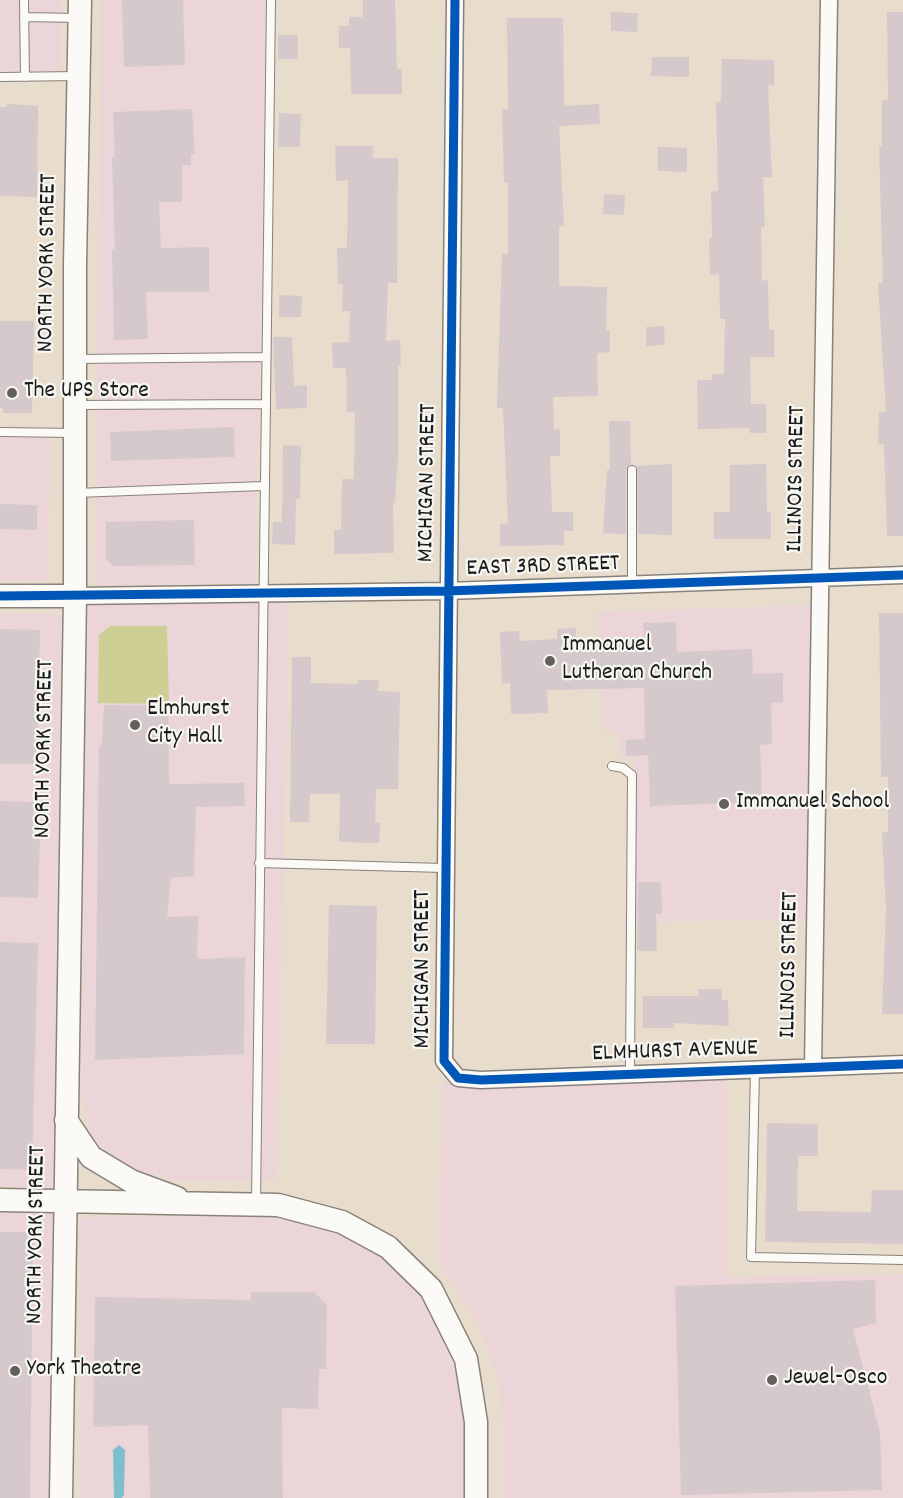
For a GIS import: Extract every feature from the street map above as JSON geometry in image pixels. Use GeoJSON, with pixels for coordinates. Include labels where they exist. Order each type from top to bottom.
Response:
{"type":"FeatureCollection","features":[{"type":"Feature","properties":{"kind":"main road","name":"NORTH YORK STREET"},"geometry":{"type":"LineString","coordinates":[[61,1498],[75,596],[75,358],[80,9]]}},
{"type":"Feature","properties":{"kind":"main road"},"geometry":{"type":"LineString","coordinates":[[0,596],[75,596]]}},
{"type":"Feature","properties":{"kind":"main road"},"geometry":{"type":"LineString","coordinates":[[66,1120],[91,1157],[131,1181],[192,1204]]}},
{"type":"Feature","properties":{"kind":"main road"},"geometry":{"type":"LineString","coordinates":[[0,1200],[256,1204],[301,1209],[364,1232],[388,1247],[431,1289],[461,1344],[471,1380],[476,1422],[476,1498]]}},
{"type":"Feature","properties":{"kind":"street","name":"MICHIGAN STREET"},"geometry":{"type":"LineString","coordinates":[[451,1073],[444,1061],[443,1049],[455,0]]}},
{"type":"Feature","properties":{"kind":"street","name":"ILLINOIS STREET"},"geometry":{"type":"LineString","coordinates":[[813,1067],[829,0]]}},
{"type":"Feature","properties":{"kind":"street","name":"EAST 3RD STREET"},"geometry":{"type":"LineString","coordinates":[[75,596],[447,591],[903,575]]}},
{"type":"Feature","properties":{"kind":"street","name":"ELMHURST AVENUE"},"geometry":{"type":"LineString","coordinates":[[451,1073],[458,1078],[481,1080],[903,1064]]}},
{"type":"Feature","properties":{"kind":"lane"},"geometry":{"type":"LineString","coordinates":[[24,0],[25,77]]}},
{"type":"Feature","properties":{"kind":"lane"},"geometry":{"type":"LineString","coordinates":[[256,1204],[263,486],[271,0]]}},
{"type":"Feature","properties":{"kind":"lane"},"geometry":{"type":"LineString","coordinates":[[24,17],[80,9]]}},
{"type":"Feature","properties":{"kind":"lane"},"geometry":{"type":"LineString","coordinates":[[0,77],[79,76]]}},
{"type":"Feature","properties":{"kind":"lane"},"geometry":{"type":"LineString","coordinates":[[75,358],[266,357]]}},
{"type":"Feature","properties":{"kind":"lane"},"geometry":{"type":"LineString","coordinates":[[75,405],[265,404]]}},
{"type":"Feature","properties":{"kind":"lane"},"geometry":{"type":"LineString","coordinates":[[0,432],[75,433]]}},
{"type":"Feature","properties":{"kind":"lane"},"geometry":{"type":"LineString","coordinates":[[632,470],[632,584]]}},
{"type":"Feature","properties":{"kind":"lane"},"geometry":{"type":"LineString","coordinates":[[75,493],[263,486]]}},
{"type":"Feature","properties":{"kind":"lane"},"geometry":{"type":"LineString","coordinates":[[612,766],[623,768],[632,775],[630,1074]]}},
{"type":"Feature","properties":{"kind":"lane"},"geometry":{"type":"LineString","coordinates":[[259,862],[444,868]]}},
{"type":"Feature","properties":{"kind":"lane"},"geometry":{"type":"LineString","coordinates":[[755,1069],[751,1257],[903,1260]]}},
{"type":"Feature","properties":{"kind":"shaded area"},"geometry":{"type":"Polygon","coordinates":[[[0,0],[61,0],[61,71],[0,72],[0,0]]]}},
{"type":"Feature","properties":{"kind":"shaded area"},"geometry":{"type":"Polygon","coordinates":[[[101,0],[266,0],[255,583],[95,586],[101,0]]]}},
{"type":"Feature","properties":{"kind":"shaded area"},"geometry":{"type":"Polygon","coordinates":[[[0,426],[51,427],[48,582],[0,581],[0,426]]]}},
{"type":"Feature","properties":{"kind":"shaded area"},"geometry":{"type":"Polygon","coordinates":[[[289,603],[277,1180],[175,1180],[121,1168],[90,1134],[81,1093],[89,604],[289,603]]]}},
{"type":"Feature","properties":{"kind":"shaded area","name":"Immanuel School"},"geometry":{"type":"Polygon","coordinates":[[[817,605],[813,919],[635,922],[634,758],[621,757],[619,731],[603,731],[597,612],[817,605]]]}},
{"type":"Feature","properties":{"kind":"shaded area"},"geometry":{"type":"Polygon","coordinates":[[[0,613],[61,615],[52,1188],[0,1186],[0,613]]]}},
{"type":"Feature","properties":{"kind":"shaded area"},"geometry":{"type":"Polygon","coordinates":[[[727,1080],[727,1277],[903,1274],[903,1498],[503,1498],[504,1433],[498,1378],[477,1322],[439,1264],[442,1084],[727,1080]]]}},
{"type":"Feature","properties":{"kind":"shaded area"},"geometry":{"type":"Polygon","coordinates":[[[0,1213],[58,1213],[52,1498],[0,1498],[0,1213]]]}},
{"type":"Feature","properties":{"kind":"shaded area"},"geometry":{"type":"Polygon","coordinates":[[[281,1216],[344,1235],[403,1273],[442,1328],[463,1406],[463,1498],[80,1498],[80,1217],[281,1216]]]}},
{"type":"Feature","properties":{"kind":"green space"},"geometry":{"type":"Polygon","coordinates":[[[110,626],[167,626],[169,704],[98,703],[99,635],[110,626]]]}},
{"type":"Feature","properties":{"kind":"water"},"geometry":{"type":"Polygon","coordinates":[[[119,1445],[125,1450],[124,1495],[122,1498],[114,1498],[113,1450],[119,1445]]]}},
{"type":"Feature","properties":{"kind":"building"},"geometry":{"type":"Polygon","coordinates":[[[122,0],[183,0],[185,65],[124,67],[122,0]]]}},
{"type":"Feature","properties":{"kind":"building"},"geometry":{"type":"Polygon","coordinates":[[[363,0],[395,0],[397,69],[402,69],[402,94],[351,94],[350,48],[339,48],[339,26],[349,26],[349,17],[363,17],[363,0]]]}},
{"type":"Feature","properties":{"kind":"building"},"geometry":{"type":"Polygon","coordinates":[[[611,12],[638,13],[637,32],[611,31],[611,12]]]}},
{"type":"Feature","properties":{"kind":"building"},"geometry":{"type":"Polygon","coordinates":[[[887,12],[903,12],[903,536],[887,536],[884,444],[878,444],[879,412],[886,412],[878,283],[883,283],[879,146],[882,146],[882,100],[888,100],[887,12]]]}},
{"type":"Feature","properties":{"kind":"building"},"geometry":{"type":"Polygon","coordinates":[[[507,18],[563,18],[564,106],[599,104],[600,124],[559,126],[564,226],[559,226],[559,286],[607,287],[606,331],[610,330],[610,352],[597,353],[598,396],[553,397],[554,430],[560,429],[560,456],[550,456],[552,512],[573,512],[573,531],[564,531],[564,545],[500,546],[500,524],[508,523],[503,408],[497,408],[502,254],[508,254],[508,183],[504,183],[502,109],[508,109],[507,18]]]}},
{"type":"Feature","properties":{"kind":"building"},"geometry":{"type":"Polygon","coordinates":[[[278,35],[298,35],[298,59],[278,59],[278,35]]]}},
{"type":"Feature","properties":{"kind":"building"},"geometry":{"type":"Polygon","coordinates":[[[652,57],[689,57],[689,77],[651,76],[652,57]]]}},
{"type":"Feature","properties":{"kind":"building"},"geometry":{"type":"Polygon","coordinates":[[[722,59],[774,60],[774,86],[768,85],[772,177],[763,177],[765,227],[761,227],[762,281],[768,280],[769,330],[774,330],[774,357],[750,357],[751,404],[766,404],[766,433],[750,433],[749,428],[698,429],[697,380],[712,380],[712,374],[724,374],[725,319],[720,319],[719,274],[710,275],[709,238],[712,237],[711,192],[718,191],[716,102],[721,102],[722,59]]]}},
{"type":"Feature","properties":{"kind":"building"},"geometry":{"type":"Polygon","coordinates":[[[7,104],[38,106],[37,197],[0,196],[0,107],[7,107],[7,104]]]}},
{"type":"Feature","properties":{"kind":"building"},"geometry":{"type":"Polygon","coordinates":[[[192,109],[195,154],[191,155],[191,165],[182,165],[182,202],[159,202],[161,248],[209,247],[209,292],[146,292],[148,339],[114,340],[112,249],[115,249],[112,157],[115,157],[113,112],[192,109]]]}},
{"type":"Feature","properties":{"kind":"building"},"geometry":{"type":"Polygon","coordinates":[[[279,113],[301,114],[300,147],[278,147],[279,113]]]}},
{"type":"Feature","properties":{"kind":"building"},"geometry":{"type":"Polygon","coordinates":[[[335,146],[373,146],[373,158],[398,158],[397,283],[388,283],[386,341],[400,340],[401,366],[398,366],[398,456],[395,503],[393,503],[394,553],[334,554],[334,530],[341,530],[342,479],[354,479],[355,412],[347,412],[346,368],[333,368],[332,343],[349,342],[350,311],[342,311],[343,284],[338,284],[337,248],[347,248],[348,180],[336,181],[335,146]]]}},
{"type":"Feature","properties":{"kind":"building"},"geometry":{"type":"Polygon","coordinates":[[[658,147],[687,148],[687,172],[658,171],[658,147]]]}},
{"type":"Feature","properties":{"kind":"building"},"geometry":{"type":"Polygon","coordinates":[[[604,194],[625,195],[624,215],[603,214],[604,194]]]}},
{"type":"Feature","properties":{"kind":"building"},"geometry":{"type":"Polygon","coordinates":[[[279,295],[302,296],[301,317],[279,317],[279,295]]]}},
{"type":"Feature","properties":{"kind":"building"},"geometry":{"type":"Polygon","coordinates":[[[0,321],[34,321],[32,413],[3,413],[3,408],[0,408],[0,321]]]}},
{"type":"Feature","properties":{"kind":"building"},"geometry":{"type":"Polygon","coordinates":[[[664,326],[665,345],[646,346],[646,327],[664,326]]]}},
{"type":"Feature","properties":{"kind":"building"},"geometry":{"type":"Polygon","coordinates":[[[273,337],[292,337],[294,386],[307,385],[307,408],[276,409],[273,337]]]}},
{"type":"Feature","properties":{"kind":"building"},"geometry":{"type":"Polygon","coordinates":[[[609,421],[630,421],[631,464],[626,470],[626,534],[603,533],[607,470],[610,470],[609,421]]]}},
{"type":"Feature","properties":{"kind":"building"},"geometry":{"type":"Polygon","coordinates":[[[234,427],[235,457],[111,461],[110,432],[234,427]]]}},
{"type":"Feature","properties":{"kind":"building"},"geometry":{"type":"Polygon","coordinates":[[[283,445],[301,446],[300,499],[296,499],[295,545],[272,544],[273,522],[282,522],[283,445]]]}},
{"type":"Feature","properties":{"kind":"building"},"geometry":{"type":"Polygon","coordinates":[[[672,464],[672,535],[638,534],[636,466],[672,464]]]}},
{"type":"Feature","properties":{"kind":"building"},"geometry":{"type":"Polygon","coordinates":[[[766,464],[767,512],[771,512],[771,539],[714,539],[714,512],[730,512],[730,465],[766,464]]]}},
{"type":"Feature","properties":{"kind":"building"},"geometry":{"type":"Polygon","coordinates":[[[0,504],[37,505],[37,530],[0,529],[0,504]]]}},
{"type":"Feature","properties":{"kind":"building"},"geometry":{"type":"Polygon","coordinates":[[[194,520],[195,565],[114,566],[106,559],[106,522],[194,520]]]}},
{"type":"Feature","properties":{"kind":"building"},"geometry":{"type":"Polygon","coordinates":[[[879,613],[903,613],[903,1014],[882,1014],[886,909],[882,833],[888,832],[888,777],[881,777],[879,613]]]}},
{"type":"Feature","properties":{"kind":"building"},"geometry":{"type":"Polygon","coordinates":[[[676,622],[677,652],[752,649],[753,674],[783,673],[783,702],[771,703],[772,744],[760,745],[762,802],[650,806],[648,755],[626,756],[626,740],[645,739],[644,688],[547,690],[548,713],[511,714],[510,683],[502,684],[500,632],[519,631],[520,641],[557,639],[557,629],[576,628],[576,643],[601,643],[601,639],[644,637],[643,623],[676,622]]]}},
{"type":"Feature","properties":{"kind":"building"},"geometry":{"type":"Polygon","coordinates":[[[0,629],[40,630],[37,764],[0,764],[0,629]]]}},
{"type":"Feature","properties":{"kind":"building"},"geometry":{"type":"Polygon","coordinates":[[[292,657],[311,657],[311,683],[358,684],[358,680],[379,680],[378,691],[400,692],[398,789],[376,789],[375,823],[380,823],[379,843],[339,842],[340,794],[310,794],[309,822],[290,822],[292,657]]]}},
{"type":"Feature","properties":{"kind":"building"},"geometry":{"type":"Polygon","coordinates":[[[104,705],[168,706],[169,784],[244,783],[245,806],[196,807],[194,876],[171,878],[167,917],[198,916],[197,959],[245,957],[244,1054],[95,1060],[99,745],[102,745],[104,705]]]}},
{"type":"Feature","properties":{"kind":"building"},"geometry":{"type":"Polygon","coordinates":[[[0,801],[34,802],[33,838],[40,838],[38,898],[0,897],[0,801]]]}},
{"type":"Feature","properties":{"kind":"building"},"geometry":{"type":"Polygon","coordinates":[[[638,882],[661,882],[662,914],[656,914],[657,951],[637,951],[638,882]]]}},
{"type":"Feature","properties":{"kind":"building"},"geometry":{"type":"Polygon","coordinates":[[[329,905],[377,906],[375,1044],[326,1044],[329,905]]]}},
{"type":"Feature","properties":{"kind":"building"},"geometry":{"type":"Polygon","coordinates":[[[0,942],[38,943],[32,1170],[0,1169],[0,942]]]}},
{"type":"Feature","properties":{"kind":"building"},"geometry":{"type":"Polygon","coordinates":[[[698,989],[722,989],[722,1000],[728,1000],[729,1026],[674,1023],[674,1028],[643,1028],[643,996],[699,996],[698,989]]]}},
{"type":"Feature","properties":{"kind":"building"},"geometry":{"type":"Polygon","coordinates":[[[767,1123],[818,1124],[818,1156],[798,1156],[797,1211],[871,1212],[872,1190],[903,1190],[903,1244],[765,1242],[767,1123]]]}},
{"type":"Feature","properties":{"kind":"building"},"geometry":{"type":"Polygon","coordinates":[[[0,1232],[26,1232],[33,1238],[30,1498],[0,1498],[0,1232]]]}},
{"type":"Feature","properties":{"kind":"building","name":"Jewel-Osco"},"geometry":{"type":"Polygon","coordinates":[[[875,1280],[876,1323],[853,1329],[880,1432],[882,1490],[681,1495],[675,1286],[875,1280]]]}},
{"type":"Feature","properties":{"kind":"building"},"geometry":{"type":"Polygon","coordinates":[[[251,1292],[314,1292],[327,1305],[326,1369],[319,1369],[318,1409],[282,1408],[283,1498],[150,1498],[148,1425],[93,1427],[95,1297],[251,1300],[251,1292]]]}},
{"type":"Feature","properties":{"kind":"cycle path"},"geometry":{"type":"LineString","coordinates":[[455,0],[444,1061],[458,1078],[481,1080],[903,1064]]}},
{"type":"Feature","properties":{"kind":"cycle path"},"geometry":{"type":"LineString","coordinates":[[0,596],[447,591],[903,575]]}},
{"type":"Feature","properties":{"kind":"place","name":"The UPS Store"},"geometry":{"type":"Point","coordinates":[12,393]}},
{"type":"Feature","properties":{"kind":"place","name":"Immanuel Lutheran Church"},"geometry":{"type":"Point","coordinates":[550,661]}},
{"type":"Feature","properties":{"kind":"place","name":"Elmhurst City Hall"},"geometry":{"type":"Point","coordinates":[135,725]}},
{"type":"Feature","properties":{"kind":"place","name":"Immanuel School"},"geometry":{"type":"Point","coordinates":[724,804]}},
{"type":"Feature","properties":{"kind":"place","name":"York Theatre"},"geometry":{"type":"Point","coordinates":[15,1371]}},
{"type":"Feature","properties":{"kind":"place","name":"Jewel-Osco"},"geometry":{"type":"Point","coordinates":[772,1380]}}]}
